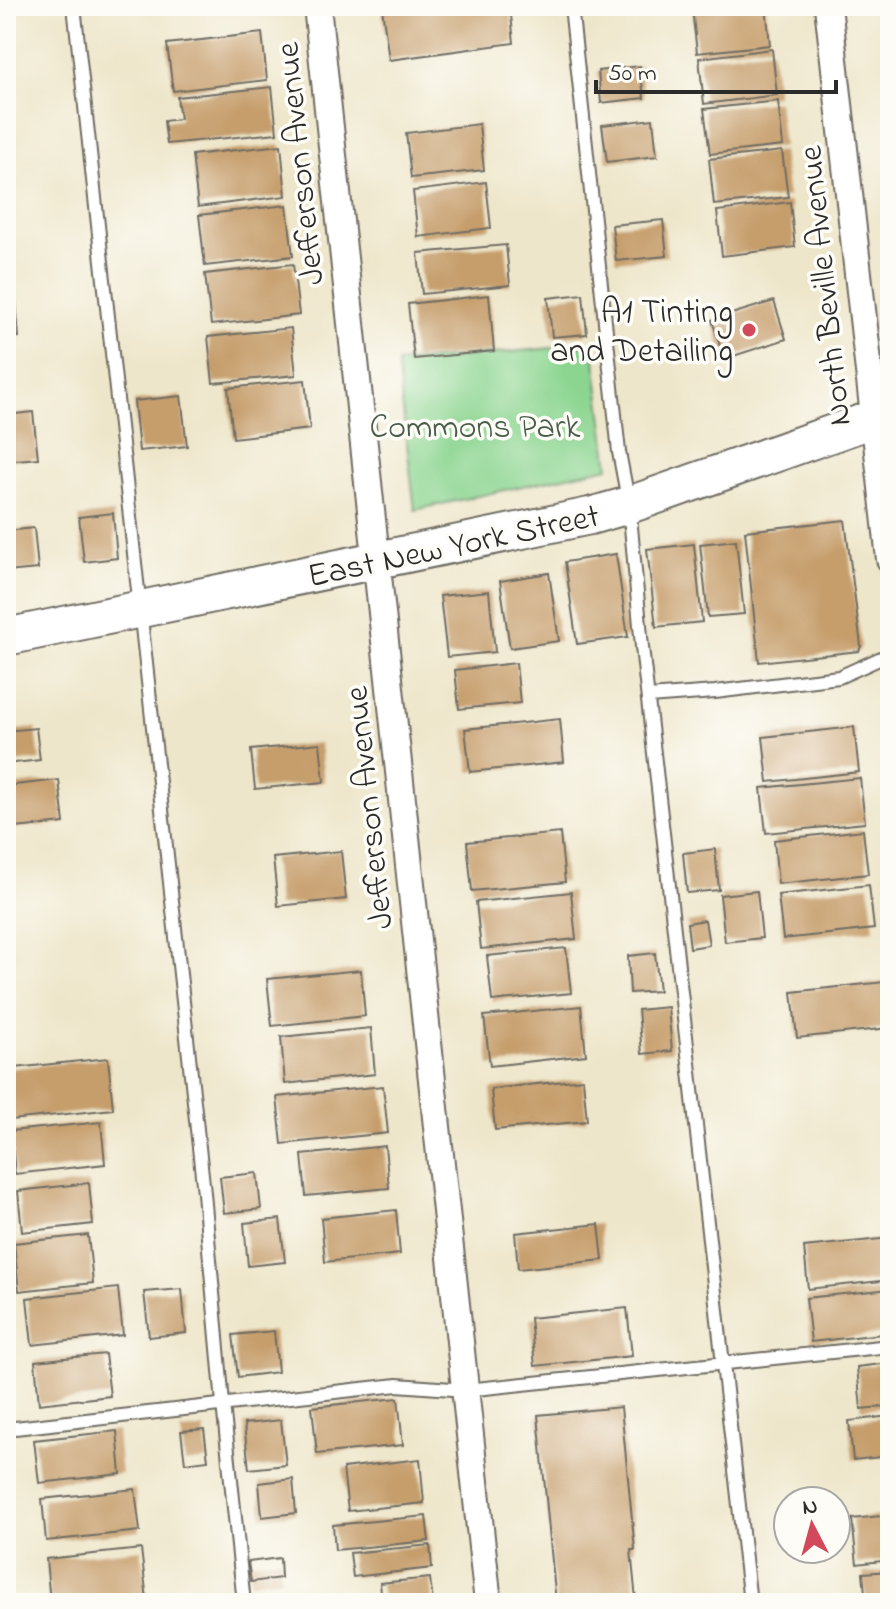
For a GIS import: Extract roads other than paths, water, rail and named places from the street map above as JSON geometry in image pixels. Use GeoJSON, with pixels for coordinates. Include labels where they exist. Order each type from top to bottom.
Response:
{"type":"FeatureCollection","features":[{"type":"Feature","properties":{"kind":"main road","name":"East New York Street"},"geometry":{"type":"LineString","coordinates":[[6,637],[590,516],[882,416]]}},
{"type":"Feature","properties":{"kind":"street","name":"Jefferson Avenue"},"geometry":{"type":"LineString","coordinates":[[317,6],[488,1603]]}},
{"type":"Feature","properties":{"kind":"street","name":"North Beville Avenue"},"geometry":{"type":"LineString","coordinates":[[828,6],[882,416],[890,559]]}},
{"type":"Feature","properties":{"kind":"lane"},"geometry":{"type":"LineString","coordinates":[[74,6],[204,1193],[244,1603]]}},
{"type":"Feature","properties":{"kind":"lane"},"geometry":{"type":"LineString","coordinates":[[571,6],[750,1603]]}},
{"type":"Feature","properties":{"kind":"lane"},"geometry":{"type":"LineString","coordinates":[[648,697],[839,677],[890,654]]}},
{"type":"Feature","properties":{"kind":"lane"},"geometry":{"type":"LineString","coordinates":[[6,1429],[397,1385],[466,1390],[890,1346]]}},
{"type":"Feature","properties":{"kind":"place","name":"A1 Tinting and Detailing"},"geometry":{"type":"Point","coordinates":[749,330]}},
{"type":"Feature","properties":{"kind":"park label","name":"Commons Park"},"geometry":{"type":"Point","coordinates":[475,425]}}]}
